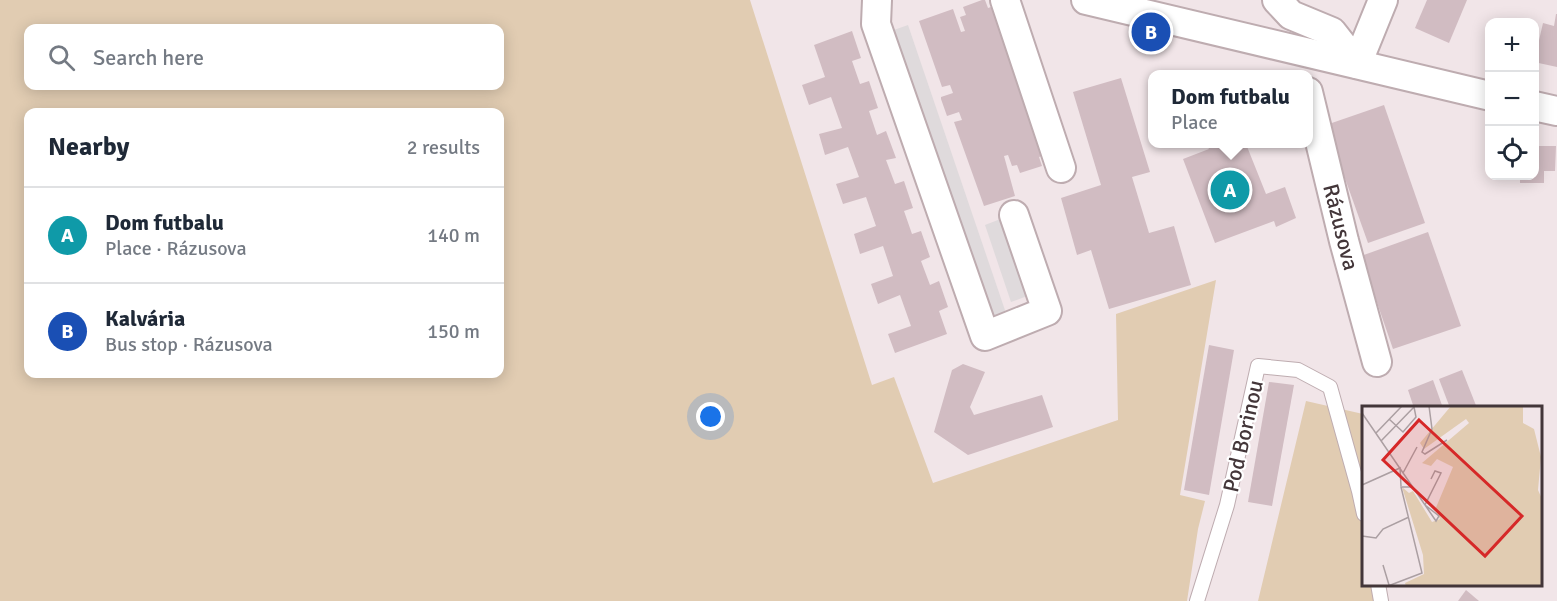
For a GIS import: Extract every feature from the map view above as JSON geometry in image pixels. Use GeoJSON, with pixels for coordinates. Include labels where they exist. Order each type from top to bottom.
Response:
{"type":"FeatureCollection","features":[{"type":"Feature","properties":{"kind":"street"},"geometry":{"type":"LineString","coordinates":[[877,0],[876,24],[985,336],[1047,311],[1014,215]]}},
{"type":"Feature","properties":{"kind":"street"},"geometry":{"type":"LineString","coordinates":[[1005,0],[1061,168]]}},
{"type":"Feature","properties":{"kind":"street"},"geometry":{"type":"LineString","coordinates":[[1277,0],[1291,15],[1332,32],[1357,64]]}},
{"type":"Feature","properties":{"kind":"street"},"geometry":{"type":"LineString","coordinates":[[1357,64],[1383,0]]}},
{"type":"Feature","properties":{"kind":"street"},"geometry":{"type":"LineString","coordinates":[[1102,2],[1301,62],[1357,64],[1485,95]]}},
{"type":"Feature","properties":{"kind":"street"},"geometry":{"type":"LineString","coordinates":[[1539,107],[1557,111]]}},
{"type":"Feature","properties":{"kind":"street","name":"Rázusova"},"geometry":{"type":"LineString","coordinates":[[1313,113],[1344,241],[1377,362]]}},
{"type":"Feature","properties":{"kind":"lane","name":"Pod Borinou"},"geometry":{"type":"LineString","coordinates":[[1197,601],[1227,505],[1258,366],[1298,370],[1330,387],[1362,505]]}},
{"type":"Feature","properties":{"kind":"lane"},"geometry":{"type":"LineString","coordinates":[[1378,586],[1381,601]]}},
{"type":"Feature","properties":{"kind":"shaded area"},"geometry":{"type":"Polygon","coordinates":[[[0,0],[750,0],[872,385],[894,377],[933,483],[1118,420],[1116,314],[1216,280],[1180,495],[1205,501],[1198,529],[1187,601],[0,601],[0,0]]]}},
{"type":"Feature","properties":{"kind":"shaded area"},"geometry":{"type":"Polygon","coordinates":[[[908,25],[1008,319],[992,324],[891,31],[908,25]]]}},
{"type":"Feature","properties":{"kind":"shaded area"},"geometry":{"type":"Polygon","coordinates":[[[1003,218],[1030,295],[1011,302],[985,225],[1003,218]]]}},
{"type":"Feature","properties":{"kind":"shaded area"},"geometry":{"type":"Polygon","coordinates":[[[1306,401],[1362,414],[1362,586],[1378,586],[1378,601],[1258,601],[1306,401]]]}},
{"type":"Feature","properties":{"kind":"building"},"geometry":{"type":"Polygon","coordinates":[[[985,0],[988,8],[994,6],[1045,155],[1039,157],[1042,166],[1020,173],[1017,165],[1012,166],[1008,155],[1004,156],[1015,196],[984,206],[954,122],[962,120],[959,112],[947,116],[941,99],[953,93],[950,85],[942,87],[919,21],[953,9],[961,32],[965,31],[960,17],[966,15],[963,7],[985,0]]]}},
{"type":"Feature","properties":{"kind":"building"},"geometry":{"type":"Polygon","coordinates":[[[1427,0],[1467,0],[1449,43],[1415,28],[1427,0]]]}},
{"type":"Feature","properties":{"kind":"building"},"geometry":{"type":"Polygon","coordinates":[[[1557,14],[1557,67],[1539,63],[1539,40],[1543,23],[1554,26],[1557,14]]]}},
{"type":"Feature","properties":{"kind":"building"},"geometry":{"type":"Polygon","coordinates":[[[852,31],[861,58],[852,61],[860,84],[869,81],[878,108],[869,111],[877,135],[886,131],[896,158],[886,160],[895,184],[904,181],[913,208],[904,211],[912,234],[921,231],[930,257],[921,261],[930,285],[939,281],[948,307],[939,311],[947,334],[895,353],[888,334],[911,326],[900,295],[878,304],[871,284],[893,276],[883,246],[860,254],[854,234],[876,226],[866,197],[843,204],[836,184],[859,177],[848,147],[825,155],[819,134],[842,128],[831,97],[809,105],[802,85],[825,77],[814,45],[852,31]]]}},
{"type":"Feature","properties":{"kind":"building"},"geometry":{"type":"Polygon","coordinates":[[[1121,78],[1150,172],[1132,177],[1149,233],[1174,226],[1191,285],[1109,309],[1091,250],[1077,255],[1061,198],[1101,185],[1073,92],[1121,78]]]}},
{"type":"Feature","properties":{"kind":"building"},"geometry":{"type":"Polygon","coordinates":[[[1384,105],[1425,223],[1368,243],[1326,125],[1384,105]]]}},
{"type":"Feature","properties":{"kind":"building"},"geometry":{"type":"Polygon","coordinates":[[[1539,146],[1556,146],[1555,171],[1544,171],[1544,183],[1520,183],[1520,180],[1539,180],[1539,146]]]}},
{"type":"Feature","properties":{"kind":"building"},"geometry":{"type":"Polygon","coordinates":[[[1248,148],[1266,194],[1285,187],[1296,218],[1276,227],[1274,221],[1215,243],[1183,159],[1209,149],[1248,148]]]}},
{"type":"Feature","properties":{"kind":"building"},"geometry":{"type":"Polygon","coordinates":[[[1428,232],[1461,326],[1393,349],[1361,256],[1428,232]]]}},
{"type":"Feature","properties":{"kind":"building"},"geometry":{"type":"Polygon","coordinates":[[[1209,345],[1234,350],[1209,495],[1184,490],[1209,345]]]}},
{"type":"Feature","properties":{"kind":"building"},"geometry":{"type":"Polygon","coordinates":[[[963,364],[985,372],[970,407],[974,415],[1042,395],[1053,427],[968,455],[934,432],[952,370],[963,364]]]}},
{"type":"Feature","properties":{"kind":"building"},"geometry":{"type":"Polygon","coordinates":[[[1462,370],[1476,406],[1449,406],[1439,379],[1462,370]]]}},
{"type":"Feature","properties":{"kind":"building"},"geometry":{"type":"Polygon","coordinates":[[[1433,380],[1442,406],[1413,406],[1408,390],[1433,380]]]}},
{"type":"Feature","properties":{"kind":"building"},"geometry":{"type":"Polygon","coordinates":[[[1269,382],[1294,385],[1272,506],[1248,502],[1269,382]]]}},
{"type":"Feature","properties":{"kind":"building"},"geometry":{"type":"Polygon","coordinates":[[[1466,590],[1479,601],[1458,601],[1466,590]]]}},
{"type":"Feature","properties":{"kind":"place","name":"Kalvária"},"geometry":{"type":"Point","coordinates":[1151,32]}},
{"type":"Feature","properties":{"kind":"place","name":"Dom futbalu"},"geometry":{"type":"Point","coordinates":[1230,190]}}]}
